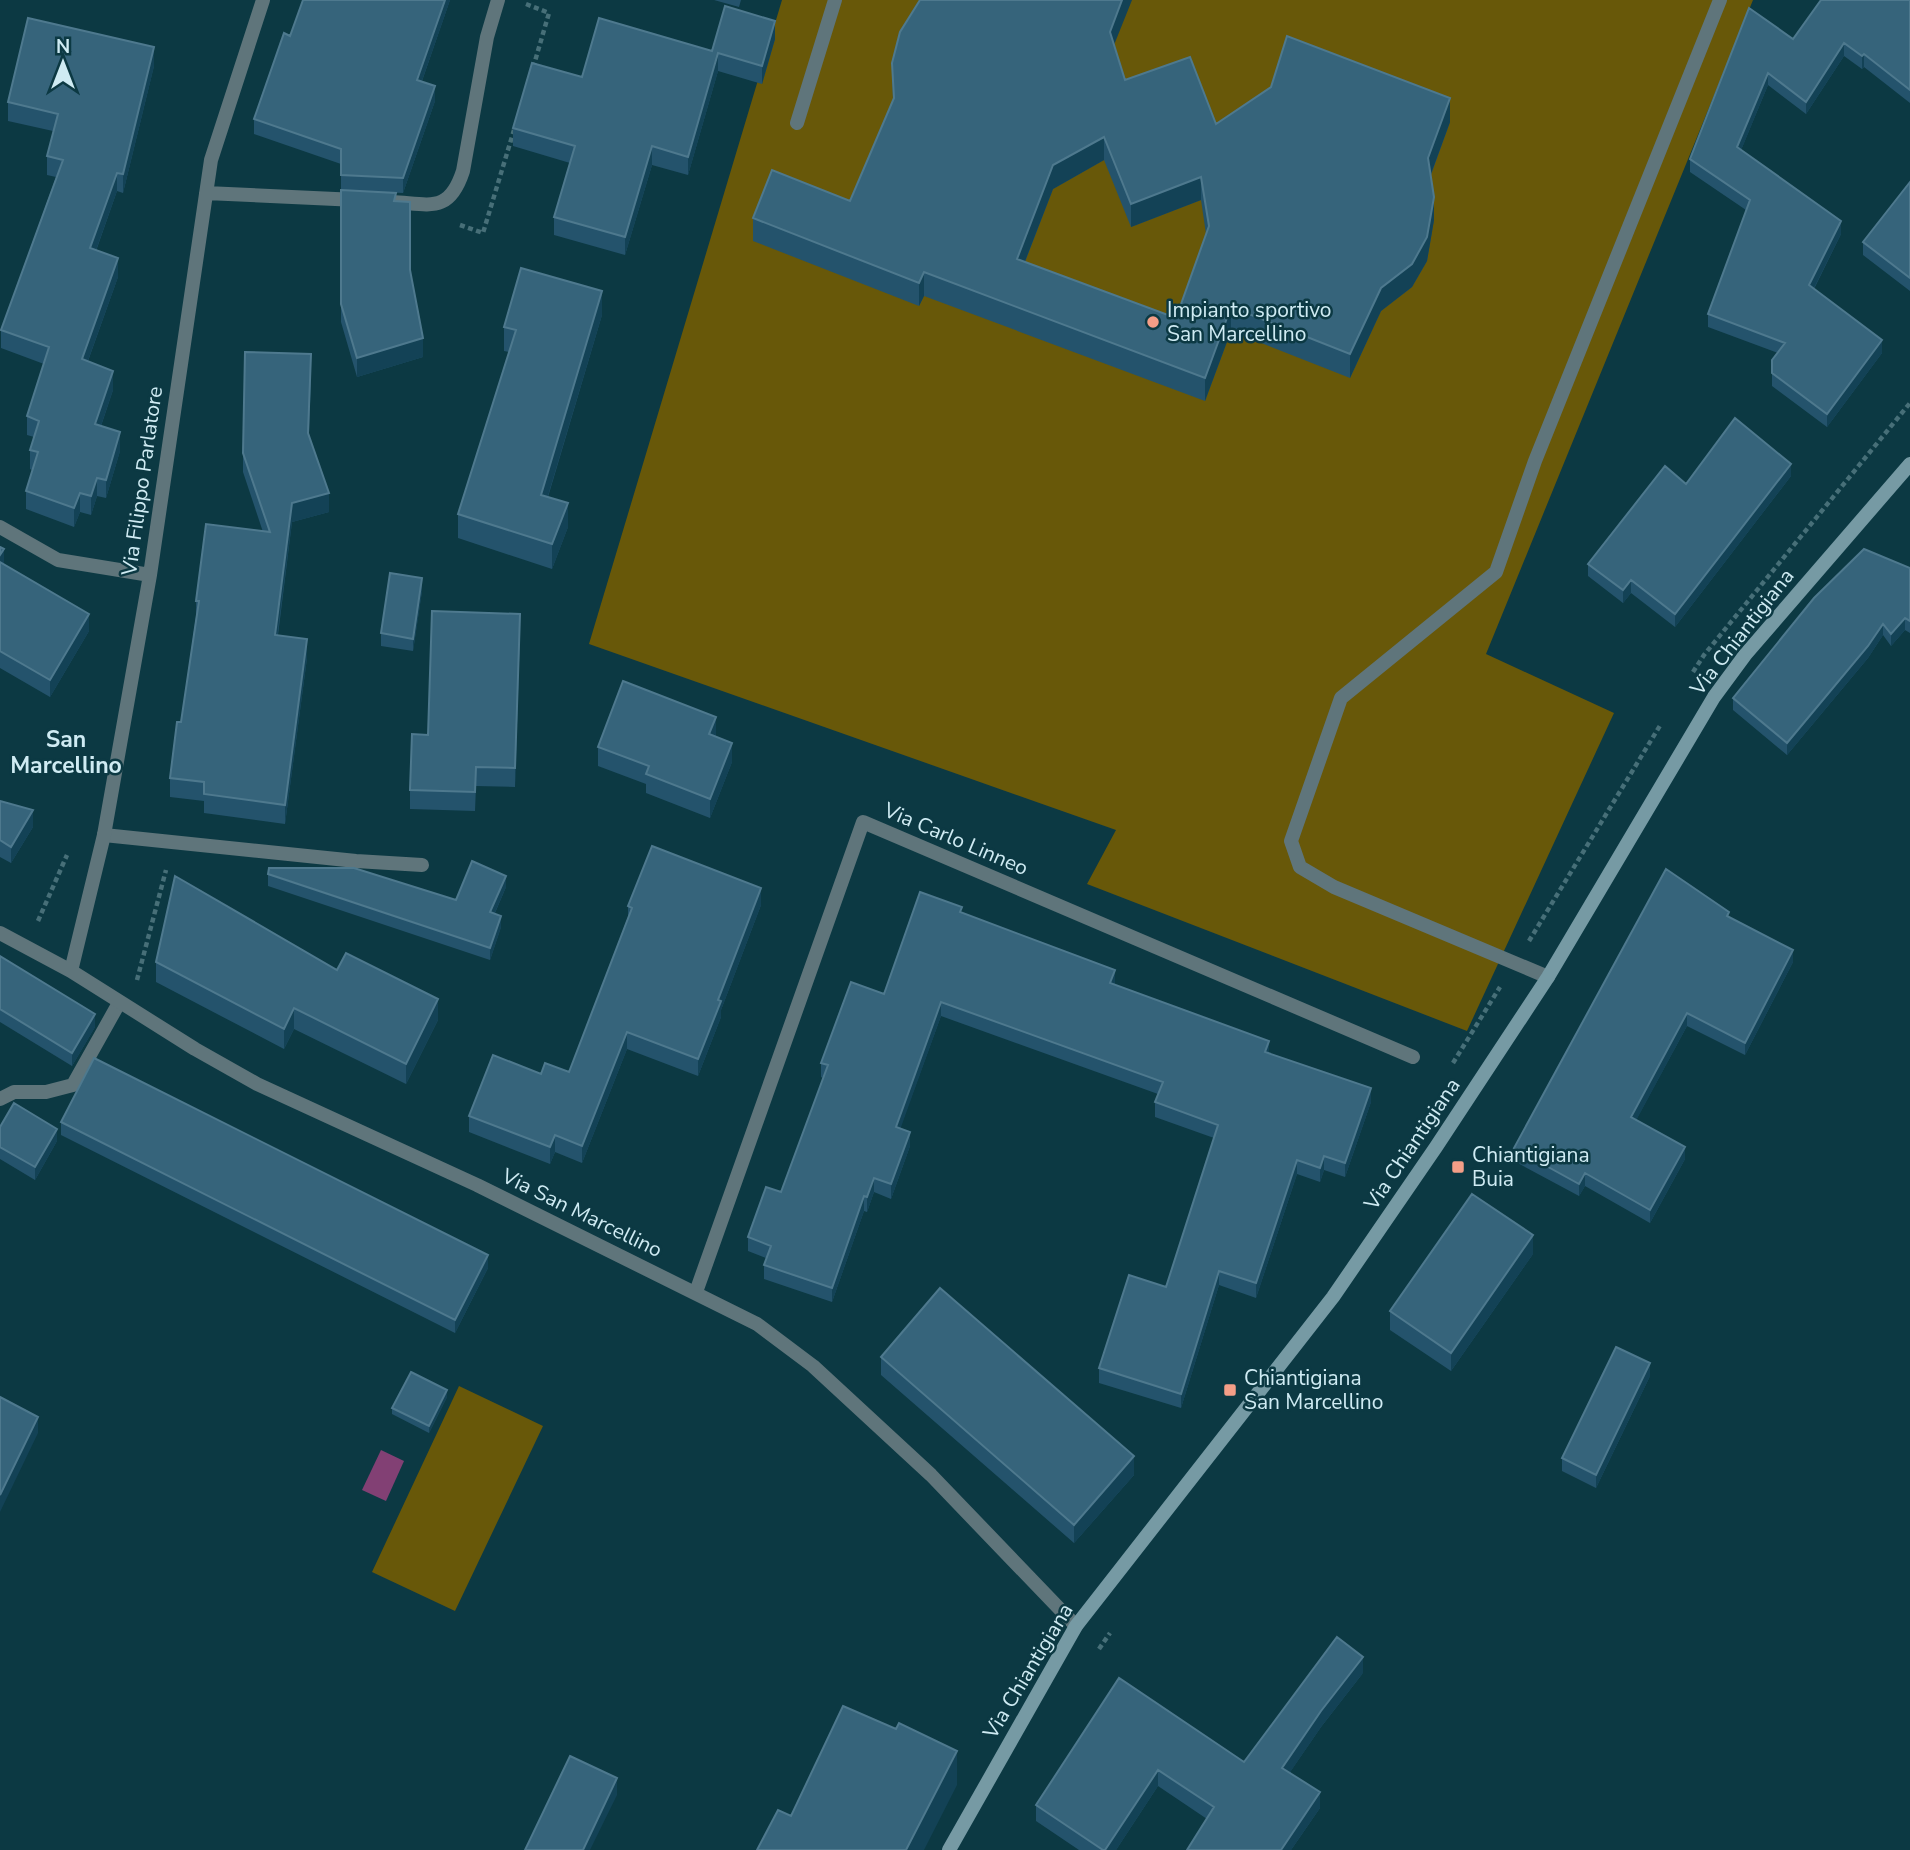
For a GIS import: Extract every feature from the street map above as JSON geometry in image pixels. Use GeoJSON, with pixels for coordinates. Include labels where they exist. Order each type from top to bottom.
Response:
{"type":"FeatureCollection","features":[{"type":"Feature","properties":{"kind":"street","name":"Via Filippo Parlatore"},"geometry":{"type":"LineString","coordinates":[[71,971],[104,835],[150,575],[211,160],[263,0]]}},
{"type":"Feature","properties":{"kind":"street"},"geometry":{"type":"LineString","coordinates":[[206,193],[436,204],[448,199],[457,188],[463,171],[487,37],[498,0]]}},
{"type":"Feature","properties":{"kind":"street"},"geometry":{"type":"LineString","coordinates":[[797,123],[835,0]]}},
{"type":"Feature","properties":{"kind":"street"},"geometry":{"type":"LineString","coordinates":[[1548,977],[1334,887],[1300,867],[1291,841],[1341,698],[1496,572],[1535,461],[1720,0]]}},
{"type":"Feature","properties":{"kind":"street","name":"Via Chiantigiana"},"geometry":{"type":"LineString","coordinates":[[948,1850],[1076,1626],[1333,1297],[1506,1044],[1714,697],[1745,655],[1910,464]]}},
{"type":"Feature","properties":{"kind":"street"},"geometry":{"type":"LineString","coordinates":[[0,527],[58,560],[150,575]]}},
{"type":"Feature","properties":{"kind":"street","name":"Via Carlo Linneo"},"geometry":{"type":"LineString","coordinates":[[696,1292],[863,822],[1413,1057]]}},
{"type":"Feature","properties":{"kind":"street"},"geometry":{"type":"LineString","coordinates":[[104,835],[356,861],[422,865]]}},
{"type":"Feature","properties":{"kind":"street","name":"Via San Marcellino"},"geometry":{"type":"LineString","coordinates":[[0,933],[71,971],[119,1003],[257,1084],[477,1185],[757,1324],[813,1366],[931,1475],[1076,1626]]}},
{"type":"Feature","properties":{"kind":"street"},"geometry":{"type":"LineString","coordinates":[[0,1100],[14,1092],[46,1092],[73,1085],[119,1003]]}},
{"type":"Feature","properties":{"kind":"path"},"geometry":{"type":"LineString","coordinates":[[1689,679],[1704,655],[1910,403]]}},
{"type":"Feature","properties":{"kind":"path"},"geometry":{"type":"LineString","coordinates":[[1447,1073],[1667,714]]}},
{"type":"Feature","properties":{"kind":"shaded area","name":"Impianto sportivo San Marcellino"},"geometry":{"type":"Polygon","coordinates":[[[782,0],[1753,0],[1486,654],[1614,713],[1467,1031],[1087,884],[1116,830],[589,644],[782,0]]]}},
{"type":"Feature","properties":{"kind":"shaded area"},"geometry":{"type":"Polygon","coordinates":[[[459,1386],[543,1426],[455,1611],[372,1572],[459,1386]]]}},
{"type":"Feature","properties":{"kind":"shaded area"},"geometry":{"type":"Polygon","coordinates":[[[381,1450],[404,1461],[386,1501],[362,1490],[381,1450]]]}},
{"type":"Feature","properties":{"kind":"building"},"geometry":{"type":"Polygon","coordinates":[[[303,0],[445,0],[417,80],[435,86],[403,178],[341,175],[341,149],[254,119],[284,33],[290,36],[303,0]]]}},
{"type":"Feature","properties":{"kind":"building"},"geometry":{"type":"Polygon","coordinates":[[[920,0],[1122,0],[1110,32],[1125,80],[1190,57],[1216,124],[1271,87],[1287,36],[1450,98],[1428,158],[1434,197],[1427,237],[1412,264],[1381,288],[1350,354],[1231,307],[1205,378],[924,272],[919,283],[753,218],[772,170],[850,201],[894,98],[892,63],[900,32],[920,0]],[[1104,137],[1053,165],[1017,259],[1176,318],[1209,226],[1201,177],[1131,204],[1104,137]]]}},
{"type":"Feature","properties":{"kind":"building"},"geometry":{"type":"Polygon","coordinates":[[[1821,0],[1910,0],[1910,90],[1864,54],[1862,56],[1844,43],[1806,102],[1768,73],[1737,147],[1841,221],[1809,285],[1882,340],[1827,414],[1772,373],[1772,360],[1785,343],[1708,314],[1750,200],[1690,159],[1749,8],[1793,39],[1821,0]]]}},
{"type":"Feature","properties":{"kind":"building"},"geometry":{"type":"Polygon","coordinates":[[[725,6],[775,21],[762,66],[718,53],[688,157],[652,146],[625,237],[554,217],[575,146],[513,128],[532,63],[582,77],[599,18],[712,51],[725,6]]]}},
{"type":"Feature","properties":{"kind":"building"},"geometry":{"type":"Polygon","coordinates":[[[28,18],[154,47],[123,174],[117,173],[90,248],[118,258],[82,359],[113,371],[95,424],[120,432],[106,480],[97,478],[91,496],[80,493],[74,508],[26,491],[38,452],[30,450],[39,421],[27,416],[49,347],[1,330],[63,160],[47,156],[58,114],[8,102],[28,18]]]}},
{"type":"Feature","properties":{"kind":"building"},"geometry":{"type":"Polygon","coordinates":[[[1910,182],[1910,278],[1863,242],[1910,182]]]}},
{"type":"Feature","properties":{"kind":"building"},"geometry":{"type":"Polygon","coordinates":[[[341,190],[396,193],[394,201],[410,202],[410,270],[423,338],[357,358],[341,304],[341,190]]]}},
{"type":"Feature","properties":{"kind":"building"},"geometry":{"type":"Polygon","coordinates":[[[521,268],[602,291],[541,495],[568,503],[552,544],[458,514],[516,330],[504,327],[521,268]]]}},
{"type":"Feature","properties":{"kind":"building"},"geometry":{"type":"Polygon","coordinates":[[[245,352],[311,354],[308,433],[329,493],[292,503],[275,635],[307,639],[285,805],[204,794],[204,782],[170,778],[177,722],[181,722],[199,601],[196,601],[206,524],[270,532],[243,453],[245,352]]]}},
{"type":"Feature","properties":{"kind":"building"},"geometry":{"type":"Polygon","coordinates":[[[1735,418],[1791,464],[1675,614],[1631,580],[1623,590],[1588,564],[1665,466],[1686,484],[1735,418]]]}},
{"type":"Feature","properties":{"kind":"building"},"geometry":{"type":"Polygon","coordinates":[[[1864,549],[1910,568],[1910,621],[1905,618],[1891,634],[1883,624],[1868,646],[1787,743],[1733,698],[1814,598],[1864,549]]]}},
{"type":"Feature","properties":{"kind":"building"},"geometry":{"type":"Polygon","coordinates":[[[0,562],[89,614],[50,680],[0,651],[0,562]]]}},
{"type":"Feature","properties":{"kind":"building"},"geometry":{"type":"Polygon","coordinates":[[[390,573],[422,578],[413,639],[381,633],[390,573]]]}},
{"type":"Feature","properties":{"kind":"building"},"geometry":{"type":"Polygon","coordinates":[[[432,611],[520,614],[515,768],[476,767],[475,792],[410,790],[412,734],[428,735],[432,611]]]}},
{"type":"Feature","properties":{"kind":"building"},"geometry":{"type":"Polygon","coordinates":[[[623,681],[716,717],[709,734],[732,743],[710,799],[646,774],[649,766],[598,747],[623,681]]]}},
{"type":"Feature","properties":{"kind":"building"},"geometry":{"type":"Polygon","coordinates":[[[0,801],[33,810],[11,847],[0,840],[0,801]]]}},
{"type":"Feature","properties":{"kind":"building"},"geometry":{"type":"Polygon","coordinates":[[[652,846],[761,888],[698,1059],[627,1032],[582,1146],[555,1135],[550,1147],[469,1116],[493,1055],[541,1074],[545,1063],[569,1072],[632,908],[628,906],[652,846]]]}},
{"type":"Feature","properties":{"kind":"building"},"geometry":{"type":"Polygon","coordinates":[[[472,861],[506,876],[490,912],[501,916],[490,948],[268,874],[269,868],[354,868],[456,900],[472,861]]]}},
{"type":"Feature","properties":{"kind":"building"},"geometry":{"type":"Polygon","coordinates":[[[1666,869],[1729,912],[1727,916],[1793,950],[1745,1043],[1687,1013],[1631,1117],[1685,1147],[1650,1210],[1585,1173],[1579,1184],[1514,1148],[1666,869]]]}},
{"type":"Feature","properties":{"kind":"building"},"geometry":{"type":"Polygon","coordinates":[[[175,876],[337,970],[346,953],[438,999],[406,1064],[294,1008],[284,1029],[156,962],[175,876]]]}},
{"type":"Feature","properties":{"kind":"building"},"geometry":{"type":"Polygon","coordinates":[[[920,892],[962,907],[960,912],[1115,970],[1110,983],[1269,1041],[1265,1052],[1371,1088],[1345,1163],[1324,1156],[1320,1168],[1297,1160],[1256,1283],[1219,1271],[1181,1394],[1099,1368],[1129,1275],[1166,1287],[1218,1125],[1155,1102],[1163,1082],[941,1002],[896,1127],[910,1132],[891,1184],[874,1178],[867,1197],[864,1196],[832,1288],[764,1265],[771,1246],[748,1237],[766,1187],[781,1192],[828,1065],[821,1063],[851,982],[884,994],[920,892]]]}},
{"type":"Feature","properties":{"kind":"building"},"geometry":{"type":"Polygon","coordinates":[[[0,956],[95,1014],[72,1053],[0,1009],[0,956]]]}},
{"type":"Feature","properties":{"kind":"building"},"geometry":{"type":"Polygon","coordinates":[[[94,1058],[488,1255],[455,1320],[61,1122],[94,1058]]]}},
{"type":"Feature","properties":{"kind":"building"},"geometry":{"type":"Polygon","coordinates":[[[14,1103],[57,1129],[35,1167],[0,1147],[0,1127],[14,1103]]]}},
{"type":"Feature","properties":{"kind":"building"},"geometry":{"type":"Polygon","coordinates":[[[1472,1194],[1533,1235],[1451,1353],[1390,1311],[1472,1194]]]}},
{"type":"Feature","properties":{"kind":"building"},"geometry":{"type":"Polygon","coordinates":[[[940,1288],[1134,1456],[1074,1525],[881,1357],[940,1288]]]}},
{"type":"Feature","properties":{"kind":"building"},"geometry":{"type":"Polygon","coordinates":[[[1616,1347],[1650,1363],[1596,1475],[1562,1458],[1616,1347]]]}},
{"type":"Feature","properties":{"kind":"building"},"geometry":{"type":"Polygon","coordinates":[[[411,1372],[447,1390],[429,1426],[392,1408],[411,1372]]]}},
{"type":"Feature","properties":{"kind":"building"},"geometry":{"type":"Polygon","coordinates":[[[0,1397],[38,1417],[0,1495],[0,1397]]]}},
{"type":"Feature","properties":{"kind":"building"},"geometry":{"type":"Polygon","coordinates":[[[1337,1637],[1363,1657],[1282,1768],[1320,1792],[1281,1850],[1187,1850],[1214,1807],[1158,1770],[1105,1850],[1036,1805],[1119,1678],[1244,1762],[1337,1637]]]}},
{"type":"Feature","properties":{"kind":"building"},"geometry":{"type":"Polygon","coordinates":[[[843,1706],[896,1729],[899,1723],[957,1751],[906,1850],[757,1850],[778,1810],[791,1816],[843,1706]]]}},
{"type":"Feature","properties":{"kind":"building"},"geometry":{"type":"Polygon","coordinates":[[[570,1756],[617,1778],[583,1850],[525,1850],[570,1756]]]}},
{"type":"Feature","properties":{"kind":"place","name":"Impianto sportivo San Marcellino"},"geometry":{"type":"Point","coordinates":[1153,322]}},
{"type":"Feature","properties":{"kind":"place","name":"Chiantigiana Buia"},"geometry":{"type":"Point","coordinates":[1458,1167]}},
{"type":"Feature","properties":{"kind":"place","name":"Chiantigiana San Marcellino"},"geometry":{"type":"Point","coordinates":[1230,1390]}},
{"type":"Feature","properties":{"kind":"district","name":"San Marcellino"},"geometry":{"type":"Point","coordinates":[66,752]}}]}
